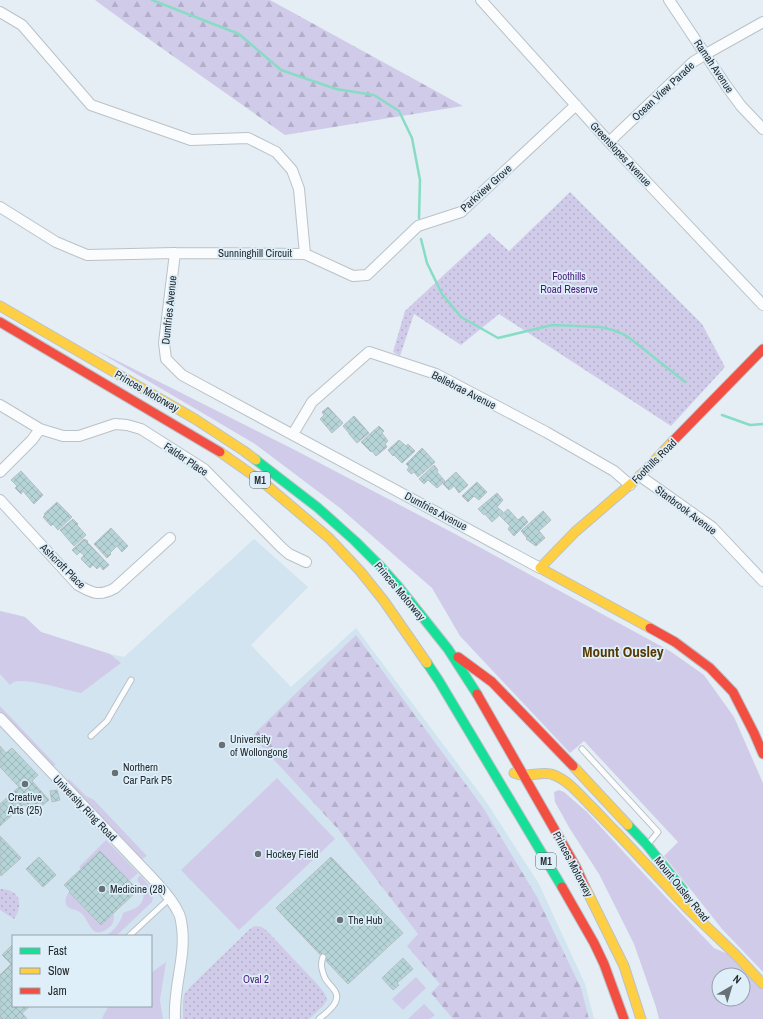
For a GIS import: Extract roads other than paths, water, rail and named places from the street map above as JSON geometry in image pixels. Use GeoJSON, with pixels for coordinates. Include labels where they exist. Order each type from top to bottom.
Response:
{"type":"FeatureCollection","features":[{"type":"Feature","properties":{"kind":"main road","name":"Princes Motorway"},"geometry":{"type":"LineString","coordinates":[[0,306],[195,419],[244,452],[317,507],[380,566],[448,649],[479,698],[576,867],[624,966],[641,1019]]}},
{"type":"Feature","properties":{"kind":"main road","name":"Princes Motorway"},"geometry":{"type":"LineString","coordinates":[[0,322],[219,451],[264,483],[297,510],[329,538],[360,572],[384,601],[411,638],[439,681],[567,896],[604,964],[624,1019]]}},
{"type":"Feature","properties":{"kind":"main road","name":"Foothills Road"},"geometry":{"type":"LineString","coordinates":[[540,568],[575,532],[640,476],[763,349]]}},
{"type":"Feature","properties":{"kind":"main road"},"geometry":{"type":"LineString","coordinates":[[329,538],[368,573],[382,589],[419,637],[465,707]]}},
{"type":"Feature","properties":{"kind":"main road","name":"Dumfries Avenue"},"geometry":{"type":"LineString","coordinates":[[540,568],[675,642],[710,668],[733,692],[763,754]]}},
{"type":"Feature","properties":{"kind":"main road","name":"Mount Ousley Road"},"geometry":{"type":"LineString","coordinates":[[448,649],[492,682],[558,750],[646,845],[736,955]]}},
{"type":"Feature","properties":{"kind":"main road"},"geometry":{"type":"LineString","coordinates":[[504,766],[517,775],[523,776],[544,773],[560,778],[573,788],[618,834]]}},
{"type":"Feature","properties":{"kind":"main road"},"geometry":{"type":"LineString","coordinates":[[554,785],[562,786],[572,793],[598,818],[618,834]]}},
{"type":"Feature","properties":{"kind":"main road"},"geometry":{"type":"LineString","coordinates":[[546,795],[549,808],[611,920],[618,936],[627,961],[637,1005]]}},
{"type":"Feature","properties":{"kind":"main road","name":"Mount Ousley Road"},"geometry":{"type":"LineString","coordinates":[[618,834],[686,907],[736,955],[763,984]]}},
{"type":"Feature","properties":{"kind":"street","name":"Greenslopes Avenue"},"geometry":{"type":"LineString","coordinates":[[481,0],[610,142],[763,305]]}},
{"type":"Feature","properties":{"kind":"street","name":"Ramah Avenue"},"geometry":{"type":"LineString","coordinates":[[669,0],[741,106],[763,129]]}},
{"type":"Feature","properties":{"kind":"street","name":"Sunninghill Circuit"},"geometry":{"type":"LineString","coordinates":[[0,12],[22,25],[90,105],[191,140],[248,138],[276,152],[292,170],[299,189],[305,254],[175,253],[87,255],[56,242],[0,207]]}},
{"type":"Feature","properties":{"kind":"street","name":"Ocean View Parade"},"geometry":{"type":"LineString","coordinates":[[610,142],[693,62],[763,22]]}},
{"type":"Feature","properties":{"kind":"street","name":"Parkview Grove"},"geometry":{"type":"LineString","coordinates":[[305,254],[353,276],[367,275],[418,226],[461,212],[576,105]]}},
{"type":"Feature","properties":{"kind":"street","name":"Dumfries Avenue"},"geometry":{"type":"LineString","coordinates":[[175,253],[164,343],[166,359],[182,375],[540,568]]}},
{"type":"Feature","properties":{"kind":"street","name":"Bellebrae Avenue"},"geometry":{"type":"LineString","coordinates":[[293,434],[312,402],[369,352],[436,374],[546,432],[614,471],[630,485]]}},
{"type":"Feature","properties":{"kind":"street","name":"Falder Place"},"geometry":{"type":"LineString","coordinates":[[0,405],[40,429],[63,436],[79,436],[116,424],[127,425],[141,430],[204,469],[282,548],[289,554],[306,562]]}},
{"type":"Feature","properties":{"kind":"street"},"geometry":{"type":"LineString","coordinates":[[0,472],[32,440],[40,429]]}},
{"type":"Feature","properties":{"kind":"street","name":"Stanbrook Avenue"},"geometry":{"type":"LineString","coordinates":[[640,476],[712,527],[763,581]]}},
{"type":"Feature","properties":{"kind":"street","name":"Ashcroft Place"},"geometry":{"type":"LineString","coordinates":[[0,500],[78,585],[88,591],[98,594],[107,592],[114,588],[170,538]]}},
{"type":"Feature","properties":{"kind":"street","name":"University Ring Road"},"geometry":{"type":"LineString","coordinates":[[0,718],[154,880],[170,898],[178,911],[183,937],[182,958],[175,998],[174,1019]]}},
{"type":"Feature","properties":{"kind":"street","name":"University Ring Road"},"geometry":{"type":"LineString","coordinates":[[168,1019],[168,1000],[176,949],[175,921],[170,898]]}},
{"type":"Feature","properties":{"kind":"lane"},"geometry":{"type":"LineString","coordinates":[[91,736],[107,721],[131,680]]}},
{"type":"Feature","properties":{"kind":"lane"},"geometry":{"type":"LineString","coordinates":[[582,749],[658,832],[637,855]]}},
{"type":"Feature","properties":{"kind":"lane"},"geometry":{"type":"LineString","coordinates":[[130,935],[170,898]]}},
{"type":"Feature","properties":{"kind":"lane"},"geometry":{"type":"LineString","coordinates":[[319,1019],[332,1007],[336,999],[335,992],[326,982],[324,977],[321,961],[323,957]]}},
{"type":"Feature","properties":{"kind":"waterway"},"geometry":{"type":"LineString","coordinates":[[152,0],[239,34],[281,70],[336,89],[374,95],[399,111],[412,138],[420,180],[419,218]]}},
{"type":"Feature","properties":{"kind":"waterway"},"geometry":{"type":"LineString","coordinates":[[421,239],[427,263],[442,294],[461,317],[498,338],[552,325],[600,327],[613,330],[625,335],[685,382]]}},
{"type":"Feature","properties":{"kind":"waterway"},"geometry":{"type":"LineString","coordinates":[[722,415],[750,425],[763,424]]}},
{"type":"Feature","properties":{"kind":"place","name":"University of Wollongong"},"geometry":{"type":"Point","coordinates":[222,745]}},
{"type":"Feature","properties":{"kind":"place","name":"Northern Car Park P5"},"geometry":{"type":"Point","coordinates":[115,773]}},
{"type":"Feature","properties":{"kind":"place","name":"Creative Arts (25)"},"geometry":{"type":"Point","coordinates":[25,784]}},
{"type":"Feature","properties":{"kind":"place","name":"Hockey Field"},"geometry":{"type":"Point","coordinates":[258,854]}},
{"type":"Feature","properties":{"kind":"place","name":"Medicine (28)"},"geometry":{"type":"Point","coordinates":[102,889]}},
{"type":"Feature","properties":{"kind":"place","name":"The Hub"},"geometry":{"type":"Point","coordinates":[340,920]}},
{"type":"Feature","properties":{"kind":"district","name":"Mount Ousley"},"geometry":{"type":"Point","coordinates":[623,651]}},
{"type":"Feature","properties":{"kind":"park label","name":"Foothills Road Reserve"},"geometry":{"type":"Point","coordinates":[569,282]}},
{"type":"Feature","properties":{"kind":"park label","name":"Oval 2"},"geometry":{"type":"Point","coordinates":[256,979]}}]}
